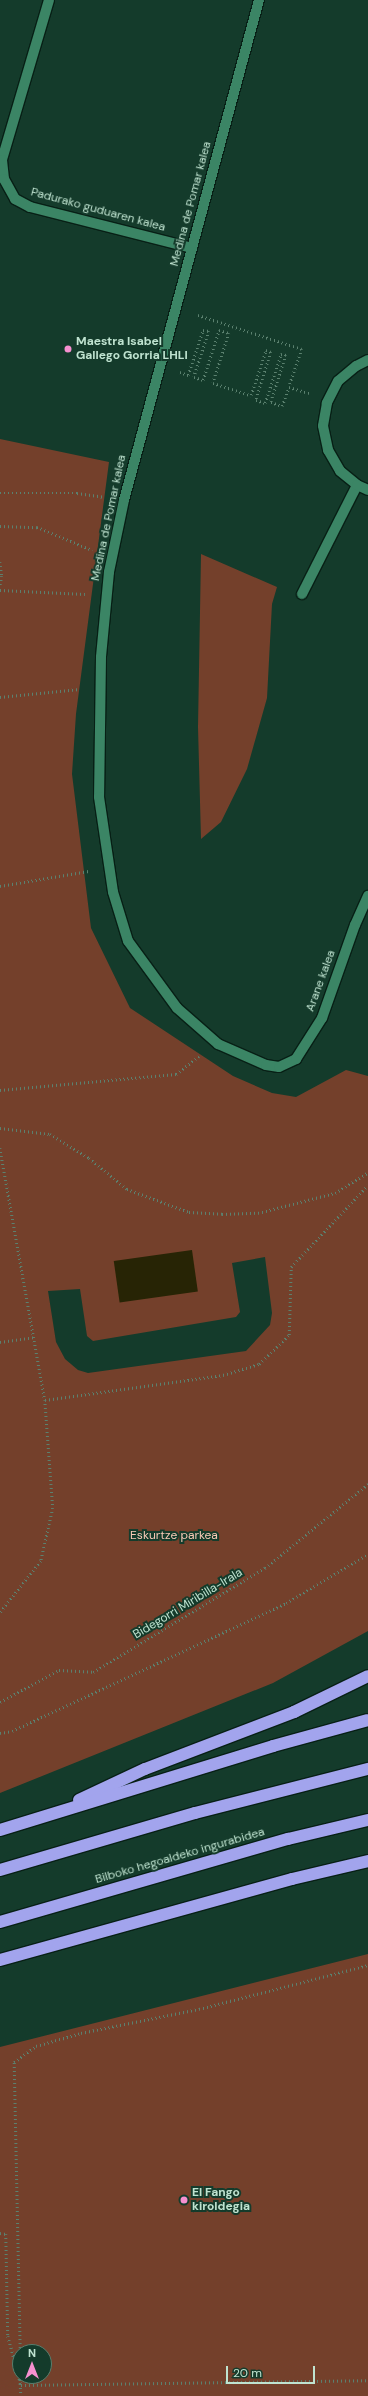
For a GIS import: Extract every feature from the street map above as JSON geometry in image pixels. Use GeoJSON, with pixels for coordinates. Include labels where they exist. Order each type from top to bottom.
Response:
{"type":"FeatureCollection","features":[{"type":"Feature","properties":{"kind":"highway"},"geometry":{"type":"LineString","coordinates":[[38,1819],[145,1769],[294,1712],[368,1676]]}},
{"type":"Feature","properties":{"kind":"highway"},"geometry":{"type":"LineString","coordinates":[[0,1830],[273,1746],[368,1720]]}},
{"type":"Feature","properties":{"kind":"highway"},"geometry":{"type":"LineString","coordinates":[[0,1870],[195,1813],[368,1769]]}},
{"type":"Feature","properties":{"kind":"highway","name":"Bilboko hegoaldeko ingurabidea"},"geometry":{"type":"LineString","coordinates":[[0,1922],[288,1839],[368,1820]]}},
{"type":"Feature","properties":{"kind":"highway"},"geometry":{"type":"LineString","coordinates":[[0,1960],[292,1879],[368,1861]]}},
{"type":"Feature","properties":{"kind":"street","name":"Padurako guduaren kalea"},"geometry":{"type":"LineString","coordinates":[[49,0],[2,160],[4,179],[15,199],[30,207],[192,248]]}},
{"type":"Feature","properties":{"kind":"street","name":"Medina de Pomar kalea"},"geometry":{"type":"LineString","coordinates":[[218,1044],[178,1008],[128,941],[113,892],[99,798],[101,657],[109,572],[124,500],[259,0]]}},
{"type":"Feature","properties":{"kind":"street"},"geometry":{"type":"LineString","coordinates":[[368,360],[356,366],[338,381],[328,400],[323,426],[328,450],[340,470],[357,485],[368,490]]}},
{"type":"Feature","properties":{"kind":"street"},"geometry":{"type":"LineString","coordinates":[[302,594],[357,485]]}},
{"type":"Feature","properties":{"kind":"street","name":"Arane kalea"},"geometry":{"type":"LineString","coordinates":[[218,1044],[266,1065],[279,1067],[296,1060],[322,1018],[354,925],[368,896]]}},
{"type":"Feature","properties":{"kind":"path"},"geometry":{"type":"LineString","coordinates":[[180,372],[188,375],[203,330],[209,331],[194,377],[203,380],[219,330],[229,333],[213,383],[251,395],[266,350],[271,352],[256,400],[265,403],[281,354],[286,355],[271,402],[282,406],[302,349],[198,314]]}},
{"type":"Feature","properties":{"kind":"path"},"geometry":{"type":"LineString","coordinates":[[289,387],[328,400]]}},
{"type":"Feature","properties":{"kind":"path"},"geometry":{"type":"LineString","coordinates":[[0,493],[77,493],[124,500]]}},
{"type":"Feature","properties":{"kind":"path"},"geometry":{"type":"LineString","coordinates":[[0,526],[37,526],[92,550]]}},
{"type":"Feature","properties":{"kind":"path"},"geometry":{"type":"LineString","coordinates":[[0,586],[1,564]]}},
{"type":"Feature","properties":{"kind":"path"},"geometry":{"type":"LineString","coordinates":[[0,590],[86,594]]}},
{"type":"Feature","properties":{"kind":"path"},"geometry":{"type":"LineString","coordinates":[[0,697],[83,688]]}},
{"type":"Feature","properties":{"kind":"path"},"geometry":{"type":"LineString","coordinates":[[0,886],[90,871]]}},
{"type":"Feature","properties":{"kind":"path"},"geometry":{"type":"LineString","coordinates":[[0,1090],[176,1074],[199,1056]]}},
{"type":"Feature","properties":{"kind":"path"},"geometry":{"type":"LineString","coordinates":[[0,1128],[50,1134],[89,1158],[127,1189],[189,1212],[222,1214],[258,1212],[335,1193],[368,1172]]}},
{"type":"Feature","properties":{"kind":"path"},"geometry":{"type":"LineString","coordinates":[[0,1148],[35,1337],[45,1400],[53,1508],[41,1561],[0,1613]]}},
{"type":"Feature","properties":{"kind":"path"},"geometry":{"type":"LineString","coordinates":[[45,1400],[223,1374],[259,1364],[289,1335],[291,1267],[368,1185]]}},
{"type":"Feature","properties":{"kind":"path"},"geometry":{"type":"LineString","coordinates":[[0,1342],[35,1337]]}},
{"type":"Feature","properties":{"kind":"path","name":"Bidegorri Miribilla-Irala"},"geometry":{"type":"LineString","coordinates":[[0,1702],[59,1670],[93,1672],[265,1568],[368,1484]]}},
{"type":"Feature","properties":{"kind":"path"},"geometry":{"type":"LineString","coordinates":[[0,1733],[12,1731],[286,1603],[368,1554]]}},
{"type":"Feature","properties":{"kind":"path"},"geometry":{"type":"LineString","coordinates":[[20,2344],[14,2062],[36,2046],[81,2033],[199,2009],[368,1965]]}},
{"type":"Feature","properties":{"kind":"path"},"geometry":{"type":"LineString","coordinates":[[0,2233],[6,2234],[8,2336],[21,2386],[21,2396]]}},
{"type":"Feature","properties":{"kind":"path"},"geometry":{"type":"LineString","coordinates":[[21,2386],[368,2380]]}},
{"type":"Feature","properties":{"kind":"green space","name":"Eskurtze parkea"},"geometry":{"type":"Polygon","coordinates":[[[0,439],[109,462],[76,714],[72,774],[91,928],[130,1008],[233,1076],[272,1093],[296,1097],[346,1070],[368,1076],[368,1631],[273,1683],[0,1793],[0,439]],[[265,1257],[232,1263],[240,1312],[236,1317],[93,1341],[87,1336],[80,1289],[48,1291],[56,1342],[65,1359],[78,1370],[88,1373],[246,1351],[270,1325],[272,1313],[265,1257]]]}},
{"type":"Feature","properties":{"kind":"green space"},"geometry":{"type":"Polygon","coordinates":[[[201,554],[277,587],[272,604],[267,698],[247,769],[221,822],[201,839],[198,727],[201,554]]]}},
{"type":"Feature","properties":{"kind":"green space","name":"El Fango kiroldegia"},"geometry":{"type":"Polygon","coordinates":[[[368,1954],[368,2396],[0,2396],[0,2047],[368,1954]]]}},
{"type":"Feature","properties":{"kind":"shaded area"},"geometry":{"type":"Polygon","coordinates":[[[192,1250],[198,1292],[120,1303],[114,1261],[192,1250]]]}},
{"type":"Feature","properties":{"kind":"place","name":"Maestra Isabel Gallego Gorria LHLI"},"geometry":{"type":"Point","coordinates":[68,349]}},
{"type":"Feature","properties":{"kind":"place","name":"El Fango kiroldegia"},"geometry":{"type":"Point","coordinates":[184,2200]}}]}
